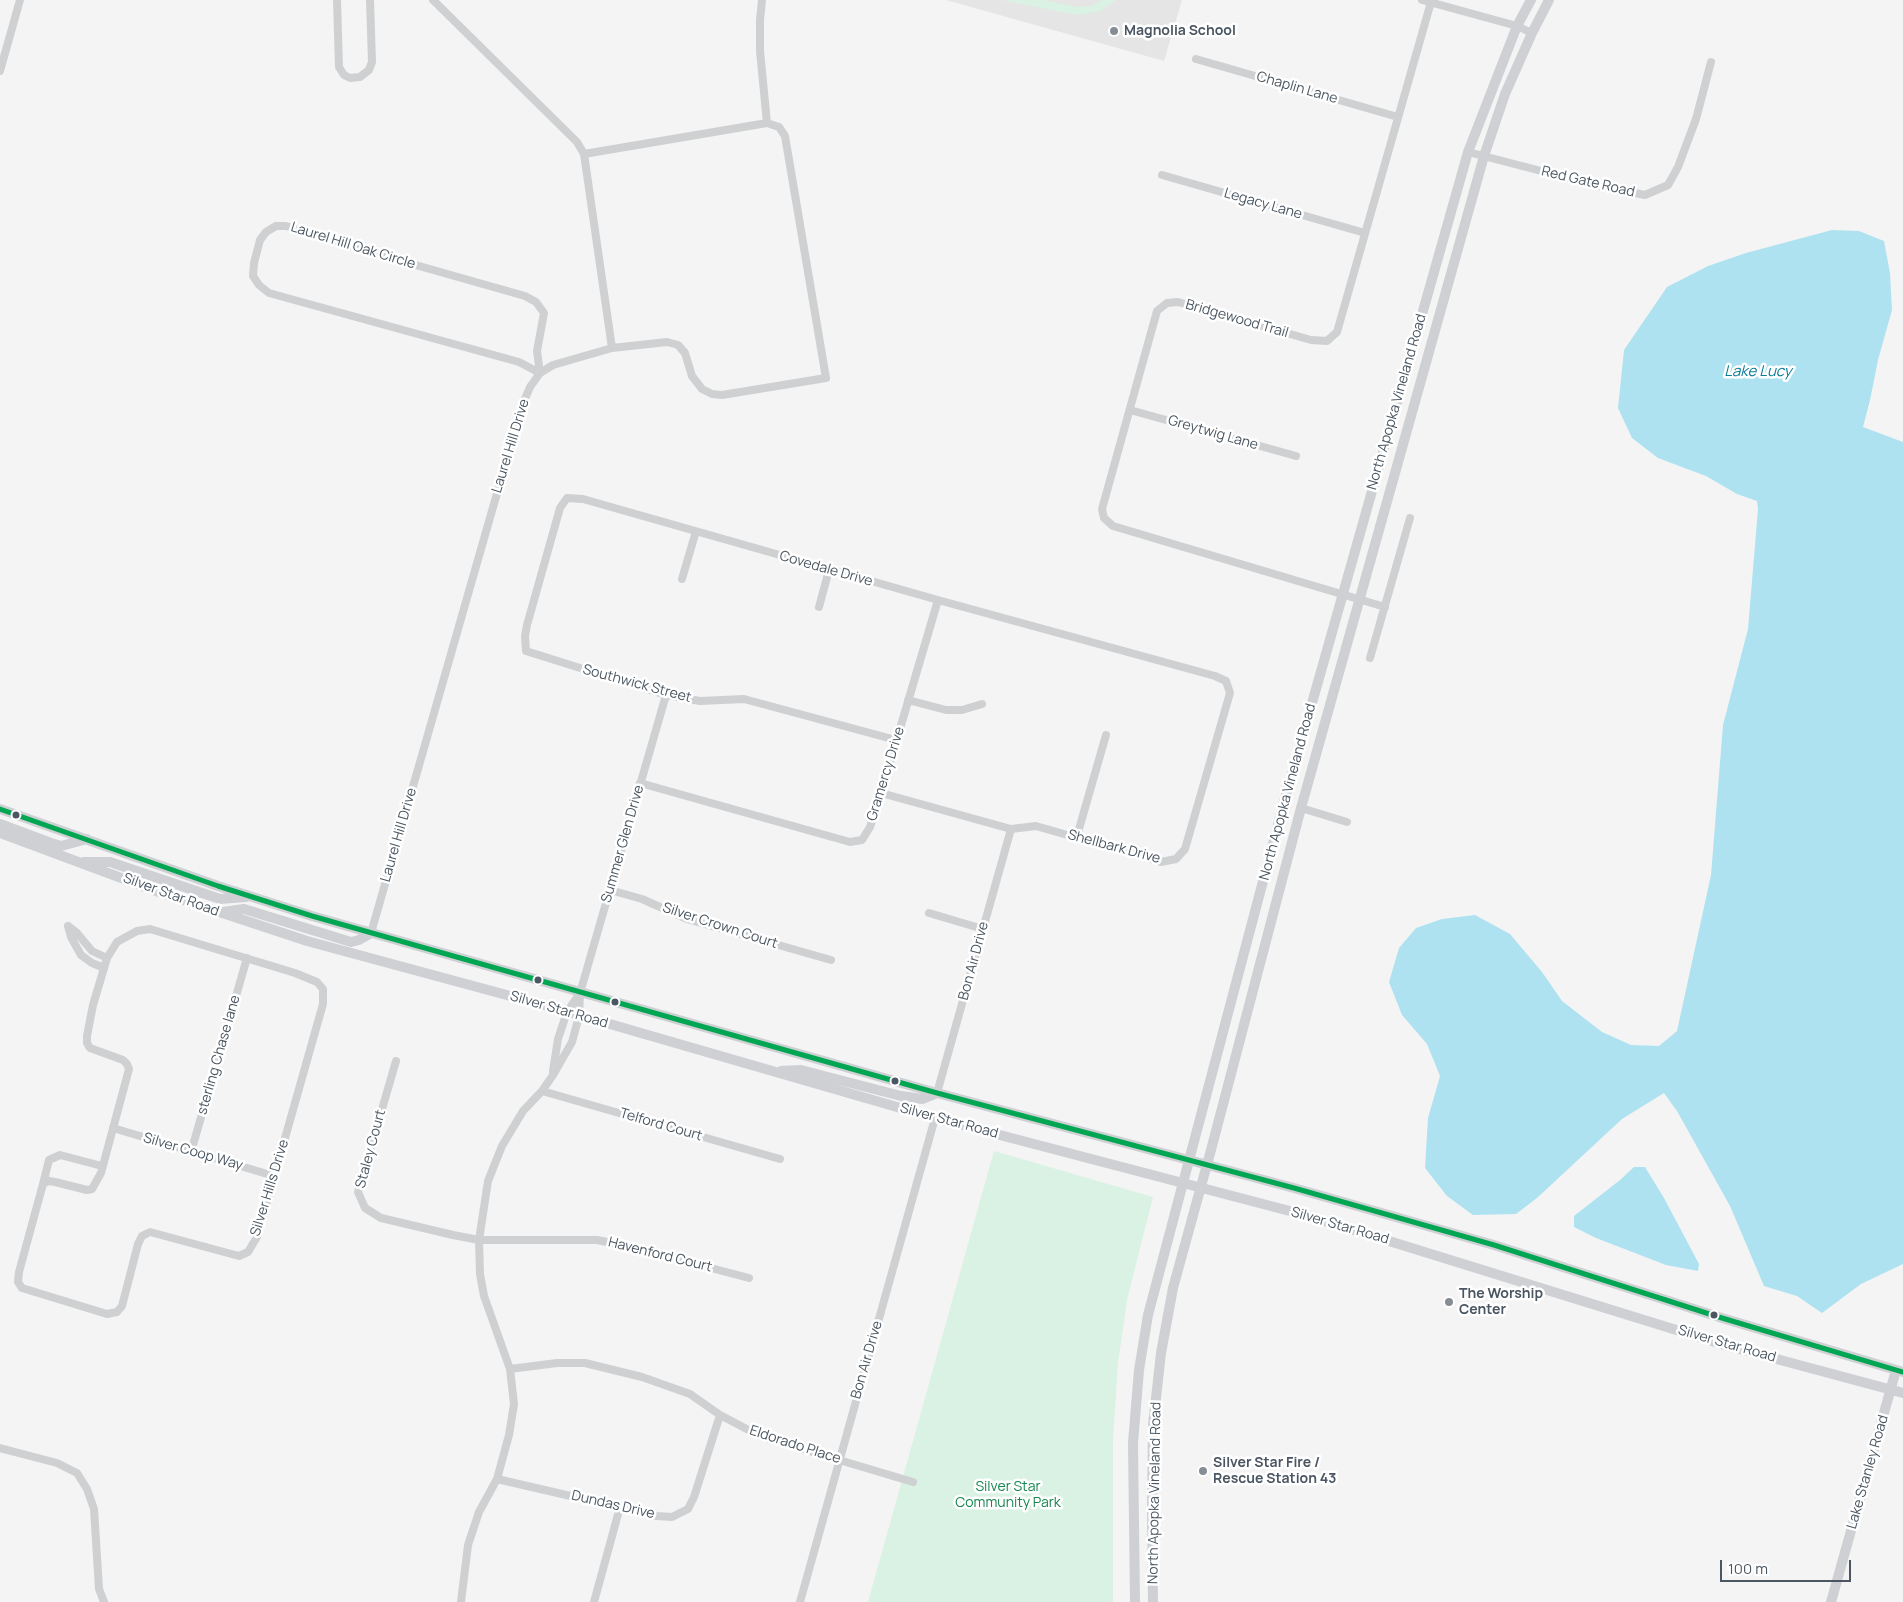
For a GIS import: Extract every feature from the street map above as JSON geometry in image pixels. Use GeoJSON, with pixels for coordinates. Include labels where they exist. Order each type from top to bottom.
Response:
{"type":"FeatureCollection","features":[{"type":"Feature","properties":{"kind":"main road","name":"North Apopka Vineland Road"},"geometry":{"type":"LineString","coordinates":[[1135,1602],[1133,1443],[1139,1370],[1148,1315],[1284,802],[1468,152],[1517,26],[1531,0]]}},
{"type":"Feature","properties":{"kind":"main road","name":"North Apopka Vineland Road"},"geometry":{"type":"LineString","coordinates":[[1153,1602],[1153,1426],[1161,1353],[1173,1288],[1208,1164],[1301,808],[1484,156],[1505,94],[1549,0]]}},
{"type":"Feature","properties":{"kind":"main road","name":"Silver Star Road"},"geometry":{"type":"LineString","coordinates":[[0,809],[252,897],[371,933],[937,1093],[1208,1164],[1494,1245],[1722,1318],[1899,1371]]}},
{"type":"Feature","properties":{"kind":"main road"},"geometry":{"type":"LineString","coordinates":[[0,824],[61,846],[87,839]]}},
{"type":"Feature","properties":{"kind":"main road","name":"Silver Star Road"},"geometry":{"type":"LineString","coordinates":[[0,833],[219,913],[308,941],[567,1012],[935,1118],[1305,1215],[1728,1346],[1903,1393]]}},
{"type":"Feature","properties":{"kind":"main road"},"geometry":{"type":"LineString","coordinates":[[80,862],[110,862],[220,899],[252,897]]}},
{"type":"Feature","properties":{"kind":"main road"},"geometry":{"type":"LineString","coordinates":[[219,913],[244,909],[351,942],[371,933]]}},
{"type":"Feature","properties":{"kind":"main road"},"geometry":{"type":"LineString","coordinates":[[772,1071],[801,1070],[902,1096],[922,1099],[937,1093]]}},
{"type":"Feature","properties":{"kind":"main road","name":"Lake Stanley Road"},"geometry":{"type":"LineString","coordinates":[[1831,1602],[1890,1390],[1899,1371]]}},
{"type":"Feature","properties":{"kind":"street"},"geometry":{"type":"LineString","coordinates":[[0,71],[4,45],[20,0]]}},
{"type":"Feature","properties":{"kind":"street"},"geometry":{"type":"LineString","coordinates":[[337,0],[338,67],[344,75],[350,78],[360,78],[369,70],[372,62],[370,0]]}},
{"type":"Feature","properties":{"kind":"street"},"geometry":{"type":"LineString","coordinates":[[433,0],[577,142],[584,154],[612,348]]}},
{"type":"Feature","properties":{"kind":"street"},"geometry":{"type":"LineString","coordinates":[[762,0],[760,51],[767,123]]}},
{"type":"Feature","properties":{"kind":"street"},"geometry":{"type":"LineString","coordinates":[[1422,0],[1517,26],[1532,33]]}},
{"type":"Feature","properties":{"kind":"street","name":"Bridgewood Trail"},"geometry":{"type":"LineString","coordinates":[[1384,607],[1113,526],[1104,518],[1102,508],[1157,311],[1167,303],[1178,302],[1311,340],[1327,341],[1337,332],[1431,2]]}},
{"type":"Feature","properties":{"kind":"street","name":"Chaplin Lane"},"geometry":{"type":"LineString","coordinates":[[1196,59],[1398,117]]}},
{"type":"Feature","properties":{"kind":"street","name":"Red Gate Road"},"geometry":{"type":"LineString","coordinates":[[1468,152],[1599,186],[1645,195],[1668,185],[1678,167],[1696,119],[1711,62]]}},
{"type":"Feature","properties":{"kind":"street"},"geometry":{"type":"LineString","coordinates":[[540,373],[553,365],[612,348],[667,342],[678,345],[685,353],[692,376],[702,389],[712,394],[722,395],[826,378],[785,136],[779,127],[767,123],[584,154]]}},
{"type":"Feature","properties":{"kind":"street","name":"Legacy Lane"},"geometry":{"type":"LineString","coordinates":[[1162,175],[1365,233]]}},
{"type":"Feature","properties":{"kind":"street","name":"Laurel Hill Oak Circle"},"geometry":{"type":"LineString","coordinates":[[276,226],[286,226],[526,296],[536,302],[544,313],[537,351],[540,373],[519,362],[269,293],[259,285],[253,276],[260,240],[266,232],[276,226]]}},
{"type":"Feature","properties":{"kind":"street","name":"Laurel Hill Drive"},"geometry":{"type":"LineString","coordinates":[[371,933],[522,406],[530,387],[540,373]]}},
{"type":"Feature","properties":{"kind":"street","name":"Greytwig Lane"},"geometry":{"type":"LineString","coordinates":[[1130,410],[1296,456]]}},
{"type":"Feature","properties":{"kind":"street","name":"Covedale Drive"},"geometry":{"type":"LineString","coordinates":[[526,651],[525,636],[527,625],[560,508],[567,498],[583,499],[830,570],[1215,676],[1226,681],[1230,693]]}},
{"type":"Feature","properties":{"kind":"street"},"geometry":{"type":"LineString","coordinates":[[1370,658],[1410,518]]}},
{"type":"Feature","properties":{"kind":"street"},"geometry":{"type":"LineString","coordinates":[[682,579],[696,531]]}},
{"type":"Feature","properties":{"kind":"street"},"geometry":{"type":"LineString","coordinates":[[819,607],[830,570]]}},
{"type":"Feature","properties":{"kind":"street","name":"Gramercy Drive"},"geometry":{"type":"LineString","coordinates":[[640,783],[850,842],[862,840],[870,828],[938,600]]}},
{"type":"Feature","properties":{"kind":"street","name":"Southwick Street"},"geometry":{"type":"LineString","coordinates":[[526,651],[666,695],[700,701],[744,699],[896,740]]}},
{"type":"Feature","properties":{"kind":"street","name":"Shellbark Drive"},"geometry":{"type":"LineString","coordinates":[[881,793],[1011,829],[1036,826],[1077,836],[1161,862],[1176,859],[1185,850],[1230,693]]}},
{"type":"Feature","properties":{"kind":"street","name":"Summer Glen Drive"},"geometry":{"type":"LineString","coordinates":[[580,993],[666,695]]}},
{"type":"Feature","properties":{"kind":"street"},"geometry":{"type":"LineString","coordinates":[[908,700],[946,710],[962,710],[982,704]]}},
{"type":"Feature","properties":{"kind":"street"},"geometry":{"type":"LineString","coordinates":[[1077,836],[1106,735]]}},
{"type":"Feature","properties":{"kind":"street"},"geometry":{"type":"LineString","coordinates":[[1301,808],[1347,822]]}},
{"type":"Feature","properties":{"kind":"street","name":"Bon Air Drive"},"geometry":{"type":"LineString","coordinates":[[937,1093],[1011,829]]}},
{"type":"Feature","properties":{"kind":"street","name":"Silver Crown Court"},"geometry":{"type":"LineString","coordinates":[[610,890],[642,900],[687,919],[831,960]]}},
{"type":"Feature","properties":{"kind":"street"},"geometry":{"type":"LineString","coordinates":[[929,913],[983,929]]}},
{"type":"Feature","properties":{"kind":"street"},"geometry":{"type":"LineString","coordinates":[[104,968],[92,963],[81,955],[71,937],[68,926],[77,933],[92,951],[107,958]]}},
{"type":"Feature","properties":{"kind":"street","name":"Silver Hills Drive"},"geometry":{"type":"LineString","coordinates":[[150,929],[247,958],[317,982],[323,989],[323,1004],[257,1237],[248,1252],[239,1256],[150,1232],[142,1236],[138,1244],[122,1306],[117,1312],[108,1314],[22,1288],[18,1282],[19,1272],[43,1184],[49,1181],[92,1190],[102,1166],[113,1128],[129,1069],[123,1060],[90,1048],[87,1043],[93,1005],[107,958],[117,942],[137,931],[150,929]]}},
{"type":"Feature","properties":{"kind":"street","name":"sterling Chase lane"},"geometry":{"type":"LineString","coordinates":[[191,1152],[247,958]]}},
{"type":"Feature","properties":{"kind":"street"},"geometry":{"type":"LineString","coordinates":[[553,1075],[558,1039],[567,1012],[580,993]]}},
{"type":"Feature","properties":{"kind":"street"},"geometry":{"type":"LineString","coordinates":[[461,1602],[468,1545],[479,1512],[497,1479],[509,1435],[514,1404],[510,1369],[484,1296],[480,1274],[479,1240],[488,1181],[502,1146],[523,1112],[542,1092],[572,1042],[579,1016],[580,993]]}},
{"type":"Feature","properties":{"kind":"street","name":"Staley Court"},"geometry":{"type":"LineString","coordinates":[[396,1061],[358,1192],[365,1208],[381,1218],[418,1228],[479,1240]]}},
{"type":"Feature","properties":{"kind":"street","name":"Telford Court"},"geometry":{"type":"LineString","coordinates":[[542,1092],[780,1159]]}},
{"type":"Feature","properties":{"kind":"street","name":"Bon Air Drive"},"geometry":{"type":"LineString","coordinates":[[800,1602],[935,1118]]}},
{"type":"Feature","properties":{"kind":"street","name":"Silver Coop Way"},"geometry":{"type":"LineString","coordinates":[[113,1128],[274,1176]]}},
{"type":"Feature","properties":{"kind":"street"},"geometry":{"type":"LineString","coordinates":[[43,1184],[49,1160],[60,1155],[102,1166]]}},
{"type":"Feature","properties":{"kind":"street","name":"Havenford Court"},"geometry":{"type":"LineString","coordinates":[[479,1240],[597,1240],[749,1278]]}},
{"type":"Feature","properties":{"kind":"street","name":"Eldorado Place"},"geometry":{"type":"LineString","coordinates":[[510,1369],[557,1363],[585,1363],[642,1377],[690,1394],[720,1415],[762,1437],[913,1482]]}},
{"type":"Feature","properties":{"kind":"street","name":"Dundas Drive"},"geometry":{"type":"LineString","coordinates":[[497,1479],[657,1516],[672,1517],[688,1509],[694,1497],[720,1415]]}},
{"type":"Feature","properties":{"kind":"street"},"geometry":{"type":"LineString","coordinates":[[0,1448],[57,1463],[77,1473],[87,1489],[94,1509],[99,1589],[104,1602]]}},
{"type":"Feature","properties":{"kind":"street"},"geometry":{"type":"LineString","coordinates":[[594,1602],[620,1507]]}},
{"type":"Feature","properties":{"kind":"shaded area","name":"Magnolia School"},"geometry":{"type":"Polygon","coordinates":[[[946,0],[1182,0],[1164,61],[946,0]]]}},
{"type":"Feature","properties":{"kind":"green space"},"geometry":{"type":"Polygon","coordinates":[[[1002,0],[1043,0],[1077,7],[1090,6],[1103,0],[1116,0],[1100,11],[1077,15],[1002,0]]]}},
{"type":"Feature","properties":{"kind":"green space","name":"Silver Star Community Park"},"geometry":{"type":"Polygon","coordinates":[[[994,1151],[1153,1197],[1127,1300],[1118,1363],[1113,1439],[1113,1602],[868,1602],[994,1151]]]}},
{"type":"Feature","properties":{"kind":"water","name":"Lake Lucy"},"geometry":{"type":"Polygon","coordinates":[[[1832,230],[1859,231],[1884,241],[1890,273],[1892,310],[1878,360],[1863,427],[1903,442],[1903,1264],[1861,1284],[1822,1313],[1797,1296],[1764,1286],[1730,1206],[1677,1111],[1664,1093],[1622,1119],[1537,1198],[1516,1214],[1473,1215],[1447,1196],[1425,1168],[1428,1118],[1440,1076],[1427,1044],[1402,1015],[1389,982],[1399,948],[1416,928],[1442,919],[1475,915],[1510,934],[1542,972],[1562,1001],[1602,1032],[1631,1045],[1659,1046],[1677,1031],[1711,875],[1723,725],[1748,629],[1758,509],[1757,501],[1737,494],[1706,476],[1658,458],[1632,438],[1618,408],[1624,350],[1667,287],[1708,266],[1746,253],[1832,230]]]}},
{"type":"Feature","properties":{"kind":"water"},"geometry":{"type":"Polygon","coordinates":[[[1634,1167],[1645,1167],[1664,1198],[1699,1264],[1698,1271],[1666,1265],[1596,1238],[1574,1227],[1574,1216],[1634,1167]]]}},
{"type":"Feature","properties":{"kind":"transit line"},"geometry":{"type":"LineString","coordinates":[[0,809],[218,886],[312,916],[937,1093],[1294,1188],[1494,1245],[1722,1318],[1903,1372]]}},
{"type":"Feature","properties":{"kind":"place","name":"Magnolia School"},"geometry":{"type":"Point","coordinates":[1114,31]}},
{"type":"Feature","properties":{"kind":"place","name":"The Worship Center"},"geometry":{"type":"Point","coordinates":[1449,1302]}},
{"type":"Feature","properties":{"kind":"place","name":"Silver Star Fire / Rescue Station 43"},"geometry":{"type":"Point","coordinates":[1203,1471]}}]}
